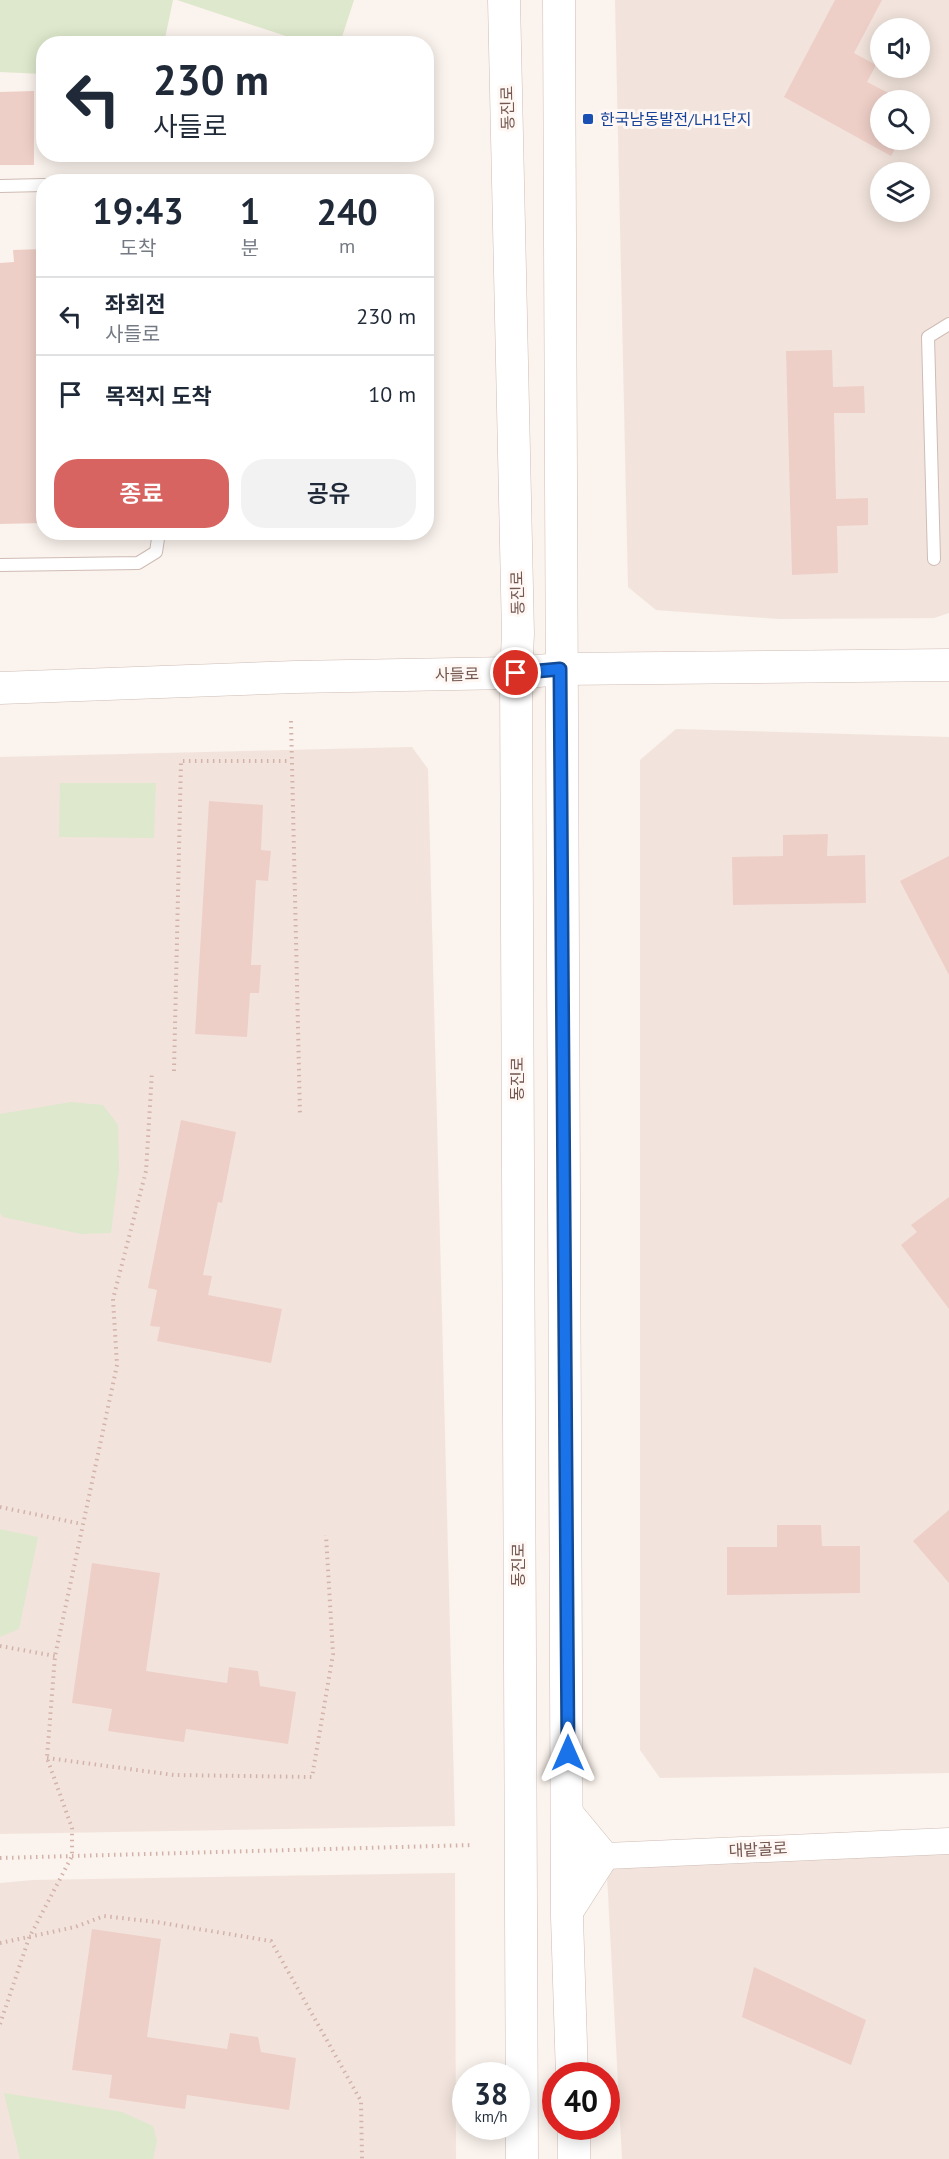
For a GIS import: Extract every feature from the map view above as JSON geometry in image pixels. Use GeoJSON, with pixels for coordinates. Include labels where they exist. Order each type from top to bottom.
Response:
{"type":"FeatureCollection","features":[{"type":"Feature","properties":{"kind":"street","name":"동진로"},"geometry":{"type":"LineString","coordinates":[[504,0],[518,634],[516,673],[522,2159]]}},
{"type":"Feature","properties":{"kind":"street"},"geometry":{"type":"LineString","coordinates":[[559,0],[567,1917],[572,2062]]}},
{"type":"Feature","properties":{"kind":"street"},"geometry":{"type":"LineString","coordinates":[[517,715],[477,674],[518,634]]}},
{"type":"Feature","properties":{"kind":"street"},"geometry":{"type":"LineString","coordinates":[[561,636],[592,669],[561,709]]}},
{"type":"Feature","properties":{"kind":"street","name":"사들로"},"geometry":{"type":"LineString","coordinates":[[0,688],[295,677],[516,673],[560,669],[949,665]]}},
{"type":"Feature","properties":{"kind":"street"},"geometry":{"type":"LineString","coordinates":[[567,1917],[606,1856],[568,1810]]}},
{"type":"Feature","properties":{"kind":"street","name":"대밭골로"},"geometry":{"type":"LineString","coordinates":[[568,1861],[606,1856],[949,1841]]}},
{"type":"Feature","properties":{"kind":"street"},"geometry":{"type":"LineString","coordinates":[[574,2140],[574,2159]]}},
{"type":"Feature","properties":{"kind":"lane"},"geometry":{"type":"LineString","coordinates":[[0,186],[36,185]]}},
{"type":"Feature","properties":{"kind":"lane"},"geometry":{"type":"LineString","coordinates":[[934,559],[928,337],[949,324]]}},
{"type":"Feature","properties":{"kind":"lane"},"geometry":{"type":"LineString","coordinates":[[0,565],[138,562],[156,552],[158,540]]}},
{"type":"Feature","properties":{"kind":"path"},"geometry":{"type":"LineString","coordinates":[[291,722],[290,761],[300,1115]]}},
{"type":"Feature","properties":{"kind":"path"},"geometry":{"type":"LineString","coordinates":[[174,1071],[182,761],[290,761]]}},
{"type":"Feature","properties":{"kind":"path"},"geometry":{"type":"LineString","coordinates":[[0,2024],[29,1938],[72,1856],[72,1828],[47,1758],[55,1656],[117,1365],[113,1299],[146,1171],[152,1072]]}},
{"type":"Feature","properties":{"kind":"path"},"geometry":{"type":"LineString","coordinates":[[0,1507],[82,1524]]}},
{"type":"Feature","properties":{"kind":"path"},"geometry":{"type":"LineString","coordinates":[[47,1758],[174,1775],[312,1777],[333,1654],[326,1535]]}},
{"type":"Feature","properties":{"kind":"path"},"geometry":{"type":"LineString","coordinates":[[0,1646],[55,1656]]}},
{"type":"Feature","properties":{"kind":"path"},"geometry":{"type":"LineString","coordinates":[[0,1858],[473,1845]]}},
{"type":"Feature","properties":{"kind":"path"},"geometry":{"type":"LineString","coordinates":[[0,1943],[75,1927],[104,1916],[271,1941],[361,2101],[362,2159]]}},
{"type":"Feature","properties":{"kind":"shaded area"},"geometry":{"type":"Polygon","coordinates":[[[615,0],[949,0],[949,613],[934,618],[779,619],[656,610],[628,587],[615,0]]]}},
{"type":"Feature","properties":{"kind":"shaded area"},"geometry":{"type":"Polygon","coordinates":[[[676,729],[949,737],[949,1773],[660,1778],[640,1750],[640,760],[676,729]]]}},
{"type":"Feature","properties":{"kind":"shaded area"},"geometry":{"type":"Polygon","coordinates":[[[412,747],[428,769],[455,1826],[0,1834],[0,757],[412,747]]]}},
{"type":"Feature","properties":{"kind":"shaded area"},"geometry":{"type":"Polygon","coordinates":[[[949,1841],[949,2159],[622,2159],[620,2062],[617,2062],[606,1856],[949,1841]]]}},
{"type":"Feature","properties":{"kind":"shaded area"},"geometry":{"type":"Polygon","coordinates":[[[455,1873],[456,2062],[452,2062],[452,2140],[456,2140],[456,2159],[0,2159],[0,1883],[33,1880],[455,1873]]]}},
{"type":"Feature","properties":{"kind":"green space"},"geometry":{"type":"Polygon","coordinates":[[[0,0],[173,0],[165,36],[36,36],[36,74],[0,72],[0,0]]]}},
{"type":"Feature","properties":{"kind":"green space"},"geometry":{"type":"Polygon","coordinates":[[[177,0],[354,0],[342,36],[286,36],[177,0]]]}},
{"type":"Feature","properties":{"kind":"green space"},"geometry":{"type":"Polygon","coordinates":[[[60,783],[156,783],[154,838],[59,837],[60,783]]]}},
{"type":"Feature","properties":{"kind":"green space"},"geometry":{"type":"Polygon","coordinates":[[[71,1102],[103,1105],[118,1125],[119,1169],[111,1233],[81,1234],[3,1217],[0,1213],[0,1114],[71,1102]]]}},
{"type":"Feature","properties":{"kind":"green space"},"geometry":{"type":"Polygon","coordinates":[[[0,1529],[38,1537],[19,1629],[0,1637],[0,1529]]]}},
{"type":"Feature","properties":{"kind":"green space"},"geometry":{"type":"Polygon","coordinates":[[[4,2093],[122,2112],[153,2126],[157,2141],[153,2159],[20,2159],[4,2093]]]}},
{"type":"Feature","properties":{"kind":"building"},"geometry":{"type":"Polygon","coordinates":[[[835,0],[882,0],[872,18],[870,18],[870,23],[854,53],[870,62],[870,76],[867,82],[883,90],[870,90],[870,144],[784,97],[835,0]]]}},
{"type":"Feature","properties":{"kind":"building"},"geometry":{"type":"Polygon","coordinates":[[[34,91],[34,165],[0,165],[0,92],[34,91]]]}},
{"type":"Feature","properties":{"kind":"building"},"geometry":{"type":"Polygon","coordinates":[[[880,150],[894,150],[891,156],[880,150]]]}},
{"type":"Feature","properties":{"kind":"building"},"geometry":{"type":"Polygon","coordinates":[[[36,249],[36,523],[0,524],[0,263],[14,262],[13,250],[36,249]]]}},
{"type":"Feature","properties":{"kind":"building"},"geometry":{"type":"Polygon","coordinates":[[[832,350],[833,387],[864,386],[865,413],[834,413],[836,499],[868,498],[868,525],[837,526],[838,573],[792,575],[786,351],[832,350]]]}},
{"type":"Feature","properties":{"kind":"building"},"geometry":{"type":"Polygon","coordinates":[[[209,801],[263,805],[261,850],[271,851],[268,881],[256,880],[251,965],[261,965],[259,993],[250,993],[247,1037],[195,1034],[209,801]]]}},
{"type":"Feature","properties":{"kind":"building"},"geometry":{"type":"Polygon","coordinates":[[[828,834],[827,856],[865,855],[866,903],[733,905],[732,857],[783,856],[783,835],[828,834]]]}},
{"type":"Feature","properties":{"kind":"building"},"geometry":{"type":"Polygon","coordinates":[[[949,856],[949,975],[900,881],[949,856]]]}},
{"type":"Feature","properties":{"kind":"building"},"geometry":{"type":"Polygon","coordinates":[[[181,1120],[236,1132],[222,1203],[218,1202],[203,1275],[212,1276],[208,1295],[282,1309],[271,1363],[157,1341],[160,1327],[150,1326],[157,1290],[148,1288],[181,1120]]]}},
{"type":"Feature","properties":{"kind":"building"},"geometry":{"type":"Polygon","coordinates":[[[949,1197],[949,1309],[901,1245],[917,1232],[911,1225],[949,1197]]]}},
{"type":"Feature","properties":{"kind":"building"},"geometry":{"type":"Polygon","coordinates":[[[949,1510],[949,1583],[913,1541],[949,1510]]]}},
{"type":"Feature","properties":{"kind":"building"},"geometry":{"type":"Polygon","coordinates":[[[777,1525],[821,1525],[822,1546],[860,1546],[860,1593],[727,1595],[727,1547],[777,1547],[777,1525]]]}},
{"type":"Feature","properties":{"kind":"building"},"geometry":{"type":"Polygon","coordinates":[[[92,1563],[160,1573],[146,1671],[227,1683],[229,1667],[258,1671],[260,1686],[296,1692],[288,1744],[186,1729],[184,1742],[108,1731],[112,1709],[72,1703],[92,1563]]]}},
{"type":"Feature","properties":{"kind":"building"},"geometry":{"type":"Polygon","coordinates":[[[92,1929],[161,1939],[147,2037],[227,2049],[230,2033],[258,2037],[261,2052],[296,2058],[289,2110],[187,2095],[185,2109],[109,2098],[112,2075],[72,2070],[92,1929]]]}},
{"type":"Feature","properties":{"kind":"building"},"geometry":{"type":"Polygon","coordinates":[[[754,1967],[866,2020],[851,2065],[742,2017],[754,1967]]]}},
{"type":"Feature","properties":{"kind":"place","name":"한국남동발전/LH1단지"},"geometry":{"type":"Point","coordinates":[588,119]}},
{"type":"Feature","properties":{"kind":"route"},"geometry":{"type":"LineString","coordinates":[[516,673],[560,669],[568,1753]]}}]}
